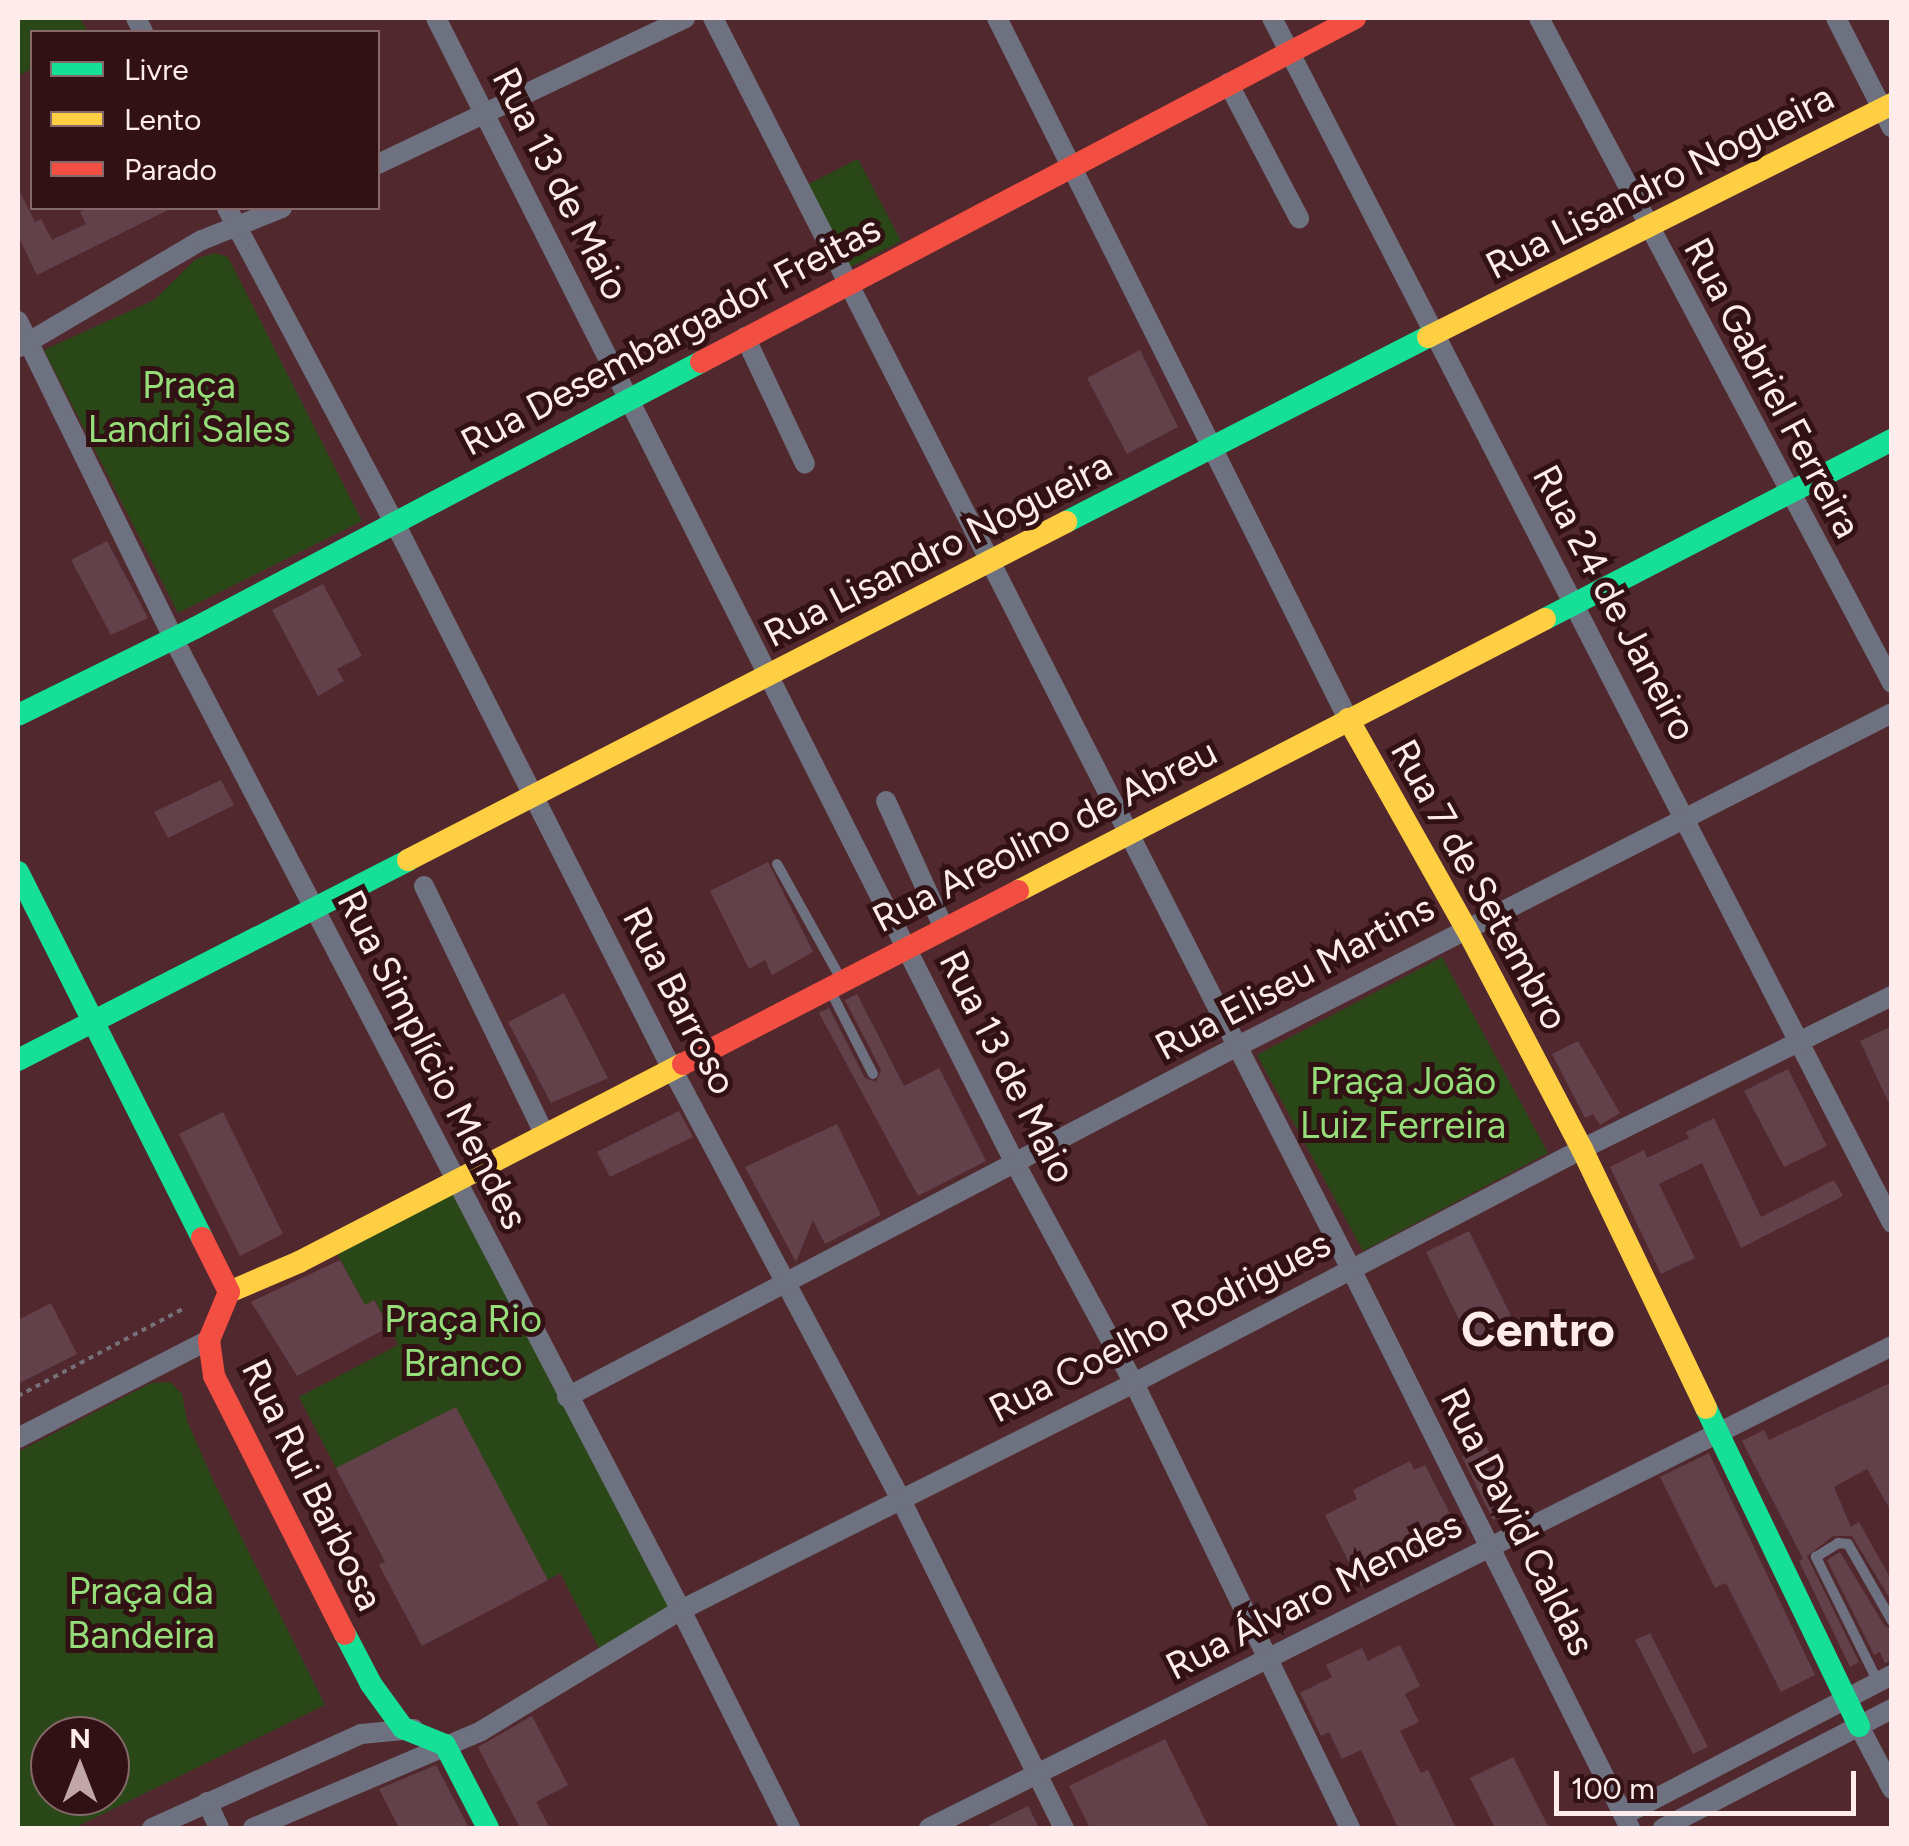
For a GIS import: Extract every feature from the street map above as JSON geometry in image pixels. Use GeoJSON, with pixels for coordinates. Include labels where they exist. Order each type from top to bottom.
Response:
{"type":"FeatureCollection","features":[{"type":"Feature","properties":{"kind":"street","name":"Rua 13 de Maio"},"geometry":{"type":"LineString","coordinates":[[436,18],[631,396],[1016,1165],[1134,1383],[1350,1828]]}},
{"type":"Feature","properties":{"kind":"street"},"geometry":{"type":"LineString","coordinates":[[380,163],[685,18]]}},
{"type":"Feature","properties":{"kind":"street","name":"Rua David Caldas"},"geometry":{"type":"LineString","coordinates":[[713,18],[988,565],[1351,1268],[1627,1822]]}},
{"type":"Feature","properties":{"kind":"street","name":"Rua 7 de Setembro"},"geometry":{"type":"LineString","coordinates":[[997,18],[1074,165],[1348,719],[1466,928],[1582,1148],[1845,1699],[1892,1789]]}},
{"type":"Feature","properties":{"kind":"street","name":"Rua 24 de Janeiro"},"geometry":{"type":"LineString","coordinates":[[1272,18],[1687,818],[1892,1223]]}},
{"type":"Feature","properties":{"kind":"street","name":"Rua Desembargador Freitas"},"geometry":{"type":"LineString","coordinates":[[18,715],[174,638],[1356,18]]}},
{"type":"Feature","properties":{"kind":"street","name":"Rua Gabriel Ferreira"},"geometry":{"type":"LineString","coordinates":[[1538,18],[1892,683]]}},
{"type":"Feature","properties":{"kind":"street"},"geometry":{"type":"LineString","coordinates":[[1836,18],[1888,114]]}},
{"type":"Feature","properties":{"kind":"street"},"geometry":{"type":"LineString","coordinates":[[1228,83],[1299,218]]}},
{"type":"Feature","properties":{"kind":"street","name":"Rua Lisandro Nogueira"},"geometry":{"type":"LineString","coordinates":[[18,1060],[1434,334],[1888,114]]}},
{"type":"Feature","properties":{"kind":"street","name":"Rua Barroso"},"geometry":{"type":"LineString","coordinates":[[228,210],[394,521],[672,1067],[900,1498],[1064,1828]]}},
{"type":"Feature","properties":{"kind":"street"},"geometry":{"type":"LineString","coordinates":[[23,346],[202,240],[278,210]]}},
{"type":"Feature","properties":{"kind":"street","name":"Rua Simplício Mendes"},"geometry":{"type":"LineString","coordinates":[[18,321],[23,346],[567,1398],[682,1610],[790,1828]]}},
{"type":"Feature","properties":{"kind":"street"},"geometry":{"type":"LineString","coordinates":[[745,337],[806,464]]}},
{"type":"Feature","properties":{"kind":"street","name":"Rua Areolino de Abreu"},"geometry":{"type":"LineString","coordinates":[[230,1292],[298,1262],[1892,440]]}},
{"type":"Feature","properties":{"kind":"street","name":"Rua Eliseu Martins"},"geometry":{"type":"LineString","coordinates":[[567,1398],[1236,1046],[1892,713]]}},
{"type":"Feature","properties":{"kind":"street"},"geometry":{"type":"LineString","coordinates":[[886,801],[944,928]]}},
{"type":"Feature","properties":{"kind":"street"},"geometry":{"type":"LineString","coordinates":[[18,872],[230,1292]]}},
{"type":"Feature","properties":{"kind":"street"},"geometry":{"type":"LineString","coordinates":[[424,886],[544,1133]]}},
{"type":"Feature","properties":{"kind":"street","name":"Rua Coelho Rodrigues"},"geometry":{"type":"LineString","coordinates":[[252,1828],[469,1736],[682,1610],[1134,1383],[1582,1148],[1892,996]]}},
{"type":"Feature","properties":{"kind":"street","name":"Rua Rui Barbosa"},"geometry":{"type":"LineString","coordinates":[[230,1292],[209,1340],[214,1376],[371,1684],[403,1728]]}},
{"type":"Feature","properties":{"kind":"street"},"geometry":{"type":"LineString","coordinates":[[18,1438],[209,1340]]}},
{"type":"Feature","properties":{"kind":"street","name":"Rua Álvaro Mendes"},"geometry":{"type":"LineString","coordinates":[[929,1828],[1892,1346]]}},
{"type":"Feature","properties":{"kind":"street"},"geometry":{"type":"LineString","coordinates":[[1627,1822],[1662,1795],[1885,1679]]}},
{"type":"Feature","properties":{"kind":"street"},"geometry":{"type":"LineString","coordinates":[[1662,1795],[1670,1825],[1892,1709]]}},
{"type":"Feature","properties":{"kind":"street"},"geometry":{"type":"LineString","coordinates":[[152,1828],[361,1734],[403,1728],[469,1736]]}},
{"type":"Feature","properties":{"kind":"street"},"geometry":{"type":"LineString","coordinates":[[403,1728],[446,1745],[488,1828]]}},
{"type":"Feature","properties":{"kind":"street"},"geometry":{"type":"LineString","coordinates":[[1736,1758],[1749,1783]]}},
{"type":"Feature","properties":{"kind":"street"},"geometry":{"type":"LineString","coordinates":[[207,1802],[219,1828]]}},
{"type":"Feature","properties":{"kind":"lane"},"geometry":{"type":"LineString","coordinates":[[777,864],[835,983],[873,1074]]}},
{"type":"Feature","properties":{"kind":"lane"},"geometry":{"type":"LineString","coordinates":[[1885,1679],[1816,1556],[1838,1543],[1848,1544],[1892,1621]]}},
{"type":"Feature","properties":{"kind":"path"},"geometry":{"type":"LineString","coordinates":[[18,1396],[185,1308]]}},
{"type":"Feature","properties":{"kind":"green space"},"geometry":{"type":"Polygon","coordinates":[[[18,18],[80,18],[87,30],[30,30],[30,70],[18,76],[18,18]]]}},
{"type":"Feature","properties":{"kind":"green space"},"geometry":{"type":"Polygon","coordinates":[[[858,159],[901,241],[847,269],[805,186],[858,159]]]}},
{"type":"Feature","properties":{"kind":"green space","name":"Praça Landri Sales"},"geometry":{"type":"Polygon","coordinates":[[[215,253],[228,257],[362,521],[178,613],[44,350],[154,300],[196,259],[215,253]]]}},
{"type":"Feature","properties":{"kind":"green space","name":"Praça João Luiz Ferreira"},"geometry":{"type":"Polygon","coordinates":[[[1442,957],[1548,1153],[1363,1251],[1257,1055],[1442,957]]]}},
{"type":"Feature","properties":{"kind":"green space","name":"Praça Rio Branco"},"geometry":{"type":"Polygon","coordinates":[[[454,1187],[675,1606],[601,1652],[560,1573],[548,1580],[493,1479],[336,1468],[299,1397],[398,1345],[375,1300],[365,1305],[335,1250],[454,1187]]]}},
{"type":"Feature","properties":{"kind":"green space","name":"Praça da Bandeira"},"geometry":{"type":"Polygon","coordinates":[[[170,1382],[182,1394],[187,1421],[213,1480],[325,1705],[130,1801],[130,1716],[30,1716],[30,1816],[98,1816],[74,1828],[18,1828],[18,1452],[151,1383],[170,1382]]]}},
{"type":"Feature","properties":{"kind":"building"},"geometry":{"type":"Polygon","coordinates":[[[18,188],[35,222],[41,219],[52,240],[86,224],[80,212],[84,210],[168,210],[37,275],[18,236],[18,188]]]}},
{"type":"Feature","properties":{"kind":"building"},"geometry":{"type":"Polygon","coordinates":[[[1140,350],[1178,427],[1127,454],[1087,378],[1140,350]]]}},
{"type":"Feature","properties":{"kind":"building"},"geometry":{"type":"Polygon","coordinates":[[[107,541],[148,618],[111,635],[71,560],[107,541]]]}},
{"type":"Feature","properties":{"kind":"building"},"geometry":{"type":"Polygon","coordinates":[[[323,584],[362,656],[337,669],[344,681],[318,696],[272,610],[323,584]]]}},
{"type":"Feature","properties":{"kind":"building"},"geometry":{"type":"Polygon","coordinates":[[[221,780],[234,805],[168,838],[154,812],[221,780]]]}},
{"type":"Feature","properties":{"kind":"building"},"geometry":{"type":"Polygon","coordinates":[[[768,862],[813,952],[772,975],[765,960],[749,969],[710,891],[768,862]]]}},
{"type":"Feature","properties":{"kind":"building"},"geometry":{"type":"Polygon","coordinates":[[[564,993],[608,1078],[551,1103],[508,1022],[564,993]]]}},
{"type":"Feature","properties":{"kind":"building"},"geometry":{"type":"Polygon","coordinates":[[[857,994],[904,1086],[939,1068],[986,1161],[918,1196],[819,1013],[829,1008],[865,1078],[876,1082],[881,1070],[845,1000],[857,994]]]}},
{"type":"Feature","properties":{"kind":"building"},"geometry":{"type":"Polygon","coordinates":[[[1892,1026],[1892,1110],[1860,1041],[1892,1026]]]}},
{"type":"Feature","properties":{"kind":"building"},"geometry":{"type":"Polygon","coordinates":[[[1578,1041],[1620,1113],[1600,1125],[1593,1114],[1585,1118],[1552,1054],[1578,1041]]]}},
{"type":"Feature","properties":{"kind":"building"},"geometry":{"type":"Polygon","coordinates":[[[1788,1069],[1827,1146],[1784,1167],[1744,1091],[1788,1069]]]}},
{"type":"Feature","properties":{"kind":"building"},"geometry":{"type":"Polygon","coordinates":[[[679,1111],[693,1137],[610,1177],[597,1152],[679,1111]]]}},
{"type":"Feature","properties":{"kind":"building"},"geometry":{"type":"Polygon","coordinates":[[[223,1112],[283,1234],[240,1256],[179,1134],[223,1112]]]}},
{"type":"Feature","properties":{"kind":"building"},"geometry":{"type":"Polygon","coordinates":[[[1714,1118],[1761,1217],[1834,1180],[1843,1196],[1741,1248],[1702,1163],[1659,1184],[1695,1258],[1661,1274],[1610,1167],[1644,1150],[1647,1158],[1689,1138],[1686,1132],[1714,1118]]]}},
{"type":"Feature","properties":{"kind":"building"},"geometry":{"type":"Polygon","coordinates":[[[837,1124],[881,1215],[825,1244],[813,1220],[796,1262],[745,1167],[837,1124]]]}},
{"type":"Feature","properties":{"kind":"building"},"geometry":{"type":"Polygon","coordinates":[[[1469,1231],[1518,1330],[1475,1352],[1426,1252],[1469,1231]]]}},
{"type":"Feature","properties":{"kind":"building"},"geometry":{"type":"Polygon","coordinates":[[[340,1260],[365,1305],[374,1300],[389,1327],[297,1376],[251,1302],[340,1260]]]}},
{"type":"Feature","properties":{"kind":"building"},"geometry":{"type":"Polygon","coordinates":[[[51,1303],[77,1354],[18,1384],[18,1320],[51,1303]]]}},
{"type":"Feature","properties":{"kind":"building"},"geometry":{"type":"Polygon","coordinates":[[[1892,1382],[1892,1513],[1867,1469],[1834,1487],[1851,1527],[1859,1522],[1892,1581],[1892,1602],[1852,1536],[1833,1536],[1807,1556],[1859,1662],[1850,1667],[1799,1561],[1803,1559],[1742,1441],[1764,1430],[1769,1440],[1892,1382]]]}},
{"type":"Feature","properties":{"kind":"building"},"geometry":{"type":"Polygon","coordinates":[[[456,1407],[548,1580],[422,1646],[379,1565],[385,1562],[336,1468],[456,1407]]]}},
{"type":"Feature","properties":{"kind":"building"},"geometry":{"type":"Polygon","coordinates":[[[1486,1446],[1517,1509],[1493,1520],[1462,1457],[1486,1446]]]}},
{"type":"Feature","properties":{"kind":"building"},"geometry":{"type":"Polygon","coordinates":[[[1709,1453],[1815,1675],[1781,1692],[1726,1583],[1715,1588],[1660,1477],[1709,1453]]]}},
{"type":"Feature","properties":{"kind":"building"},"geometry":{"type":"Polygon","coordinates":[[[1410,1461],[1414,1470],[1425,1465],[1461,1535],[1361,1586],[1325,1515],[1357,1499],[1353,1490],[1410,1461]]]}},
{"type":"Feature","properties":{"kind":"building"},"geometry":{"type":"Polygon","coordinates":[[[1840,1552],[1884,1625],[1892,1630],[1892,1661],[1885,1663],[1880,1652],[1874,1655],[1827,1560],[1840,1552]]]}},
{"type":"Feature","properties":{"kind":"building"},"geometry":{"type":"Polygon","coordinates":[[[1650,1633],[1708,1747],[1693,1754],[1635,1640],[1650,1633]]]}},
{"type":"Feature","properties":{"kind":"building"},"geometry":{"type":"Polygon","coordinates":[[[1400,1645],[1420,1686],[1405,1694],[1419,1722],[1400,1731],[1421,1773],[1428,1770],[1456,1828],[1398,1828],[1361,1750],[1342,1759],[1329,1732],[1321,1736],[1300,1693],[1332,1677],[1326,1665],[1362,1648],[1368,1661],[1400,1645]]]}},
{"type":"Feature","properties":{"kind":"building"},"geometry":{"type":"Polygon","coordinates":[[[532,1716],[568,1785],[536,1802],[550,1828],[520,1828],[478,1747],[532,1716]]]}},
{"type":"Feature","properties":{"kind":"building"},"geometry":{"type":"Polygon","coordinates":[[[1165,1739],[1209,1828],[1090,1828],[1069,1786],[1165,1739]]]}},
{"type":"Feature","properties":{"kind":"building"},"geometry":{"type":"Polygon","coordinates":[[[1513,1757],[1549,1828],[1495,1828],[1470,1778],[1513,1757]]]}},
{"type":"Feature","properties":{"kind":"building"},"geometry":{"type":"Polygon","coordinates":[[[436,1765],[469,1828],[399,1828],[379,1789],[436,1765]]]}},
{"type":"Feature","properties":{"kind":"building"},"geometry":{"type":"Polygon","coordinates":[[[1028,1806],[1039,1828],[983,1828],[1028,1806]]]}},
{"type":"Feature","properties":{"kind":"traffic: fast"},"geometry":{"type":"LineString","coordinates":[[1066,522],[1428,337]]}},
{"type":"Feature","properties":{"kind":"traffic: fast"},"geometry":{"type":"LineString","coordinates":[[18,715],[195,628],[701,362]]}},
{"type":"Feature","properties":{"kind":"traffic: fast"},"geometry":{"type":"LineString","coordinates":[[1545,619],[1892,440]]}},
{"type":"Feature","properties":{"kind":"traffic: fast"},"geometry":{"type":"LineString","coordinates":[[18,1060],[408,860]]}},
{"type":"Feature","properties":{"kind":"traffic: fast"},"geometry":{"type":"LineString","coordinates":[[18,872],[202,1238]]}},
{"type":"Feature","properties":{"kind":"traffic: fast"},"geometry":{"type":"LineString","coordinates":[[1706,1408],[1859,1726]]}},
{"type":"Feature","properties":{"kind":"traffic: fast"},"geometry":{"type":"LineString","coordinates":[[345,1634],[371,1684],[403,1728],[445,1745],[488,1828]]}},
{"type":"Feature","properties":{"kind":"traffic: slow"},"geometry":{"type":"LineString","coordinates":[[1428,337],[1892,104]]}},
{"type":"Feature","properties":{"kind":"traffic: slow"},"geometry":{"type":"LineString","coordinates":[[408,860],[1066,522]]}},
{"type":"Feature","properties":{"kind":"traffic: slow"},"geometry":{"type":"LineString","coordinates":[[1018,891],[1545,619]]}},
{"type":"Feature","properties":{"kind":"traffic: slow"},"geometry":{"type":"LineString","coordinates":[[1348,719],[1466,928],[1582,1149],[1706,1408]]}},
{"type":"Feature","properties":{"kind":"traffic: slow"},"geometry":{"type":"LineString","coordinates":[[229,1292],[299,1262],[683,1064]]}},
{"type":"Feature","properties":{"kind":"traffic: jam"},"geometry":{"type":"LineString","coordinates":[[701,362],[1355,18]]}},
{"type":"Feature","properties":{"kind":"traffic: jam"},"geometry":{"type":"LineString","coordinates":[[683,1064],[1018,891]]}},
{"type":"Feature","properties":{"kind":"traffic: jam"},"geometry":{"type":"LineString","coordinates":[[202,1238],[229,1292],[209,1340],[214,1376],[345,1634]]}},
{"type":"Feature","properties":{"kind":"district","name":"Centro"},"geometry":{"type":"Point","coordinates":[1538,1330]}}]}
